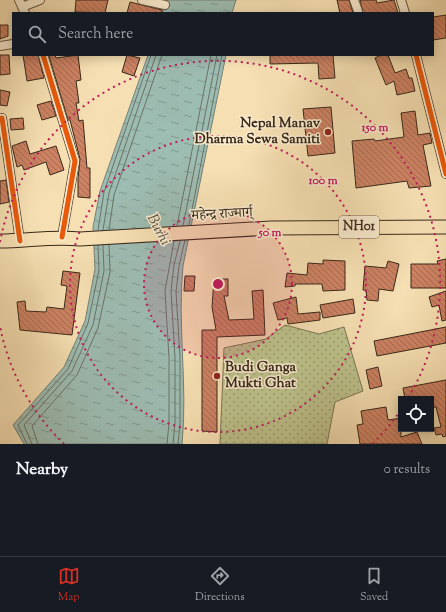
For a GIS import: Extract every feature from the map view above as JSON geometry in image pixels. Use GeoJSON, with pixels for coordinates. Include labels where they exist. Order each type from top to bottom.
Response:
{"type":"FeatureCollection","features":[{"type":"Feature","properties":{"kind":"highway","name":"महेन्द्र राज्मार्ग्"},"geometry":{"type":"LineString","coordinates":[[0,241],[271,228],[446,227]]}},
{"type":"Feature","properties":{"kind":"street"},"geometry":{"type":"LineString","coordinates":[[22,7],[40,0]]}},
{"type":"Feature","properties":{"kind":"street"},"geometry":{"type":"LineString","coordinates":[[142,0],[165,5]]}},
{"type":"Feature","properties":{"kind":"street"},"geometry":{"type":"LineString","coordinates":[[354,0],[358,11]]}},
{"type":"Feature","properties":{"kind":"street"},"geometry":{"type":"LineString","coordinates":[[401,0],[405,12]]}},
{"type":"Feature","properties":{"kind":"street"},"geometry":{"type":"LineString","coordinates":[[0,46],[12,44]]}},
{"type":"Feature","properties":{"kind":"street"},"geometry":{"type":"LineString","coordinates":[[43,56],[75,161],[62,237]]}},
{"type":"Feature","properties":{"kind":"street"},"geometry":{"type":"LineString","coordinates":[[416,56],[446,174]]}},
{"type":"Feature","properties":{"kind":"street"},"geometry":{"type":"LineString","coordinates":[[2,118],[20,241]]}},
{"type":"Feature","properties":{"kind":"green space"},"geometry":{"type":"Polygon","coordinates":[[[285,325],[319,334],[344,327],[363,391],[335,402],[327,444],[220,444],[224,348],[266,339],[285,325]]]}},
{"type":"Feature","properties":{"kind":"water"},"geometry":{"type":"Polygon","coordinates":[[[167,0],[236,0],[232,12],[162,12],[167,0]]]}},
{"type":"Feature","properties":{"kind":"water","name":"Burhi"},"geometry":{"type":"Polygon","coordinates":[[[148,56],[226,56],[183,266],[181,310],[184,422],[182,444],[24,444],[13,425],[64,367],[85,321],[95,269],[93,227],[100,191],[148,56]]]}},
{"type":"Feature","properties":{"kind":"building"},"geometry":{"type":"Polygon","coordinates":[[[76,0],[108,0],[105,12],[75,12],[76,0]]]}},
{"type":"Feature","properties":{"kind":"building"},"geometry":{"type":"Polygon","coordinates":[[[337,0],[349,0],[353,12],[340,12],[337,0]]]}},
{"type":"Feature","properties":{"kind":"building"},"geometry":{"type":"Polygon","coordinates":[[[360,0],[376,0],[377,3],[394,0],[398,12],[363,12],[360,0]]]}},
{"type":"Feature","properties":{"kind":"building"},"geometry":{"type":"Polygon","coordinates":[[[130,2],[162,10],[162,12],[127,12],[130,2]]]}},
{"type":"Feature","properties":{"kind":"building"},"geometry":{"type":"Polygon","coordinates":[[[446,15],[446,38],[434,40],[434,17],[446,15]]]}},
{"type":"Feature","properties":{"kind":"building"},"geometry":{"type":"Polygon","coordinates":[[[0,25],[8,25],[8,36],[0,39],[0,25]]]}},
{"type":"Feature","properties":{"kind":"building"},"geometry":{"type":"Polygon","coordinates":[[[0,55],[9,55],[10,74],[0,75],[0,55]]]}},
{"type":"Feature","properties":{"kind":"building"},"geometry":{"type":"Polygon","coordinates":[[[23,56],[38,56],[44,78],[27,81],[23,56]]]}},
{"type":"Feature","properties":{"kind":"building"},"geometry":{"type":"Polygon","coordinates":[[[49,56],[55,56],[56,58],[78,56],[81,80],[76,81],[79,103],[76,103],[79,121],[83,120],[87,168],[90,168],[90,198],[78,197],[80,159],[70,120],[68,120],[49,56]]]}},
{"type":"Feature","properties":{"kind":"building"},"geometry":{"type":"Polygon","coordinates":[[[127,56],[140,58],[134,76],[122,72],[127,56]]]}},
{"type":"Feature","properties":{"kind":"building"},"geometry":{"type":"Polygon","coordinates":[[[270,56],[333,56],[335,78],[319,79],[318,63],[270,64],[270,56]]]}},
{"type":"Feature","properties":{"kind":"building"},"geometry":{"type":"Polygon","coordinates":[[[379,56],[388,56],[395,73],[406,69],[409,78],[412,78],[415,91],[397,95],[394,81],[386,85],[375,58],[379,56]]]}},
{"type":"Feature","properties":{"kind":"building"},"geometry":{"type":"Polygon","coordinates":[[[0,90],[10,92],[7,106],[0,105],[0,90]]]}},
{"type":"Feature","properties":{"kind":"building"},"geometry":{"type":"Polygon","coordinates":[[[51,101],[56,116],[42,120],[37,105],[51,101]]]}},
{"type":"Feature","properties":{"kind":"building"},"geometry":{"type":"Polygon","coordinates":[[[331,107],[335,153],[308,156],[303,109],[331,107]]]}},
{"type":"Feature","properties":{"kind":"building"},"geometry":{"type":"Polygon","coordinates":[[[415,111],[418,135],[430,133],[432,143],[423,145],[431,186],[409,188],[407,181],[356,188],[352,141],[374,139],[375,141],[404,137],[401,113],[415,111]]]}},
{"type":"Feature","properties":{"kind":"building"},"geometry":{"type":"Polygon","coordinates":[[[23,118],[24,129],[11,130],[10,119],[23,118]]]}},
{"type":"Feature","properties":{"kind":"building"},"geometry":{"type":"Polygon","coordinates":[[[26,141],[30,154],[56,146],[64,170],[50,175],[46,162],[24,170],[22,165],[17,167],[12,146],[26,141]]]}},
{"type":"Feature","properties":{"kind":"building"},"geometry":{"type":"Polygon","coordinates":[[[6,180],[9,202],[0,204],[0,181],[6,180]]]}},
{"type":"Feature","properties":{"kind":"building"},"geometry":{"type":"Polygon","coordinates":[[[446,259],[446,288],[411,288],[411,264],[438,264],[437,261],[446,259]]]}},
{"type":"Feature","properties":{"kind":"building"},"geometry":{"type":"Polygon","coordinates":[[[323,260],[345,261],[345,290],[323,291],[322,284],[295,284],[295,286],[285,287],[287,273],[307,275],[308,263],[323,264],[323,260]]]}},
{"type":"Feature","properties":{"kind":"building"},"geometry":{"type":"Polygon","coordinates":[[[388,261],[399,264],[393,291],[379,289],[378,301],[367,300],[366,290],[363,290],[365,266],[386,268],[388,261]]]}},
{"type":"Feature","properties":{"kind":"building"},"geometry":{"type":"Polygon","coordinates":[[[63,271],[80,273],[72,335],[20,330],[17,302],[25,301],[26,311],[46,312],[47,307],[64,309],[67,286],[61,285],[63,271]]]}},
{"type":"Feature","properties":{"kind":"building"},"geometry":{"type":"Polygon","coordinates":[[[185,276],[195,276],[194,291],[184,291],[185,276]]]}},
{"type":"Feature","properties":{"kind":"building"},"geometry":{"type":"Polygon","coordinates":[[[214,279],[228,279],[228,296],[224,296],[229,320],[254,319],[252,291],[263,290],[265,335],[217,337],[217,432],[202,431],[202,330],[216,330],[212,307],[214,279]]]}},
{"type":"Feature","properties":{"kind":"building"},"geometry":{"type":"Polygon","coordinates":[[[446,291],[446,320],[442,321],[439,305],[432,307],[429,297],[446,291]]]}},
{"type":"Feature","properties":{"kind":"building"},"geometry":{"type":"Polygon","coordinates":[[[296,297],[298,314],[320,312],[320,320],[288,324],[287,318],[278,320],[273,303],[296,297]]]}},
{"type":"Feature","properties":{"kind":"building"},"geometry":{"type":"Polygon","coordinates":[[[353,299],[355,313],[323,318],[320,305],[353,299]]]}},
{"type":"Feature","properties":{"kind":"building"},"geometry":{"type":"Polygon","coordinates":[[[446,327],[446,343],[377,356],[374,341],[446,327]]]}},
{"type":"Feature","properties":{"kind":"building"},"geometry":{"type":"Polygon","coordinates":[[[378,367],[382,386],[370,389],[366,370],[378,367]]]}},
{"type":"Feature","properties":{"kind":"building"},"geometry":{"type":"Polygon","coordinates":[[[446,380],[446,436],[443,437],[442,434],[436,435],[434,428],[441,427],[436,407],[434,407],[434,396],[404,396],[403,388],[446,380]]]}},
{"type":"Feature","properties":{"kind":"building"},"geometry":{"type":"Polygon","coordinates":[[[386,407],[388,420],[398,418],[398,432],[401,432],[401,437],[417,432],[422,444],[360,444],[357,425],[363,424],[361,411],[386,407]]]}},
{"type":"Feature","properties":{"kind":"cycle path"},"geometry":{"type":"LineString","coordinates":[[43,56],[75,161],[62,237]]}},
{"type":"Feature","properties":{"kind":"cycle path"},"geometry":{"type":"LineString","coordinates":[[416,56],[446,174]]}},
{"type":"Feature","properties":{"kind":"cycle path"},"geometry":{"type":"LineString","coordinates":[[2,118],[20,241]]}},
{"type":"Feature","properties":{"kind":"place","name":"Nepal Manav Dharma Sewa Samiti"},"geometry":{"type":"Point","coordinates":[328,132]}},
{"type":"Feature","properties":{"kind":"place","name":"Budi Ganga Mukti Ghat"},"geometry":{"type":"Point","coordinates":[217,376]}}]}
